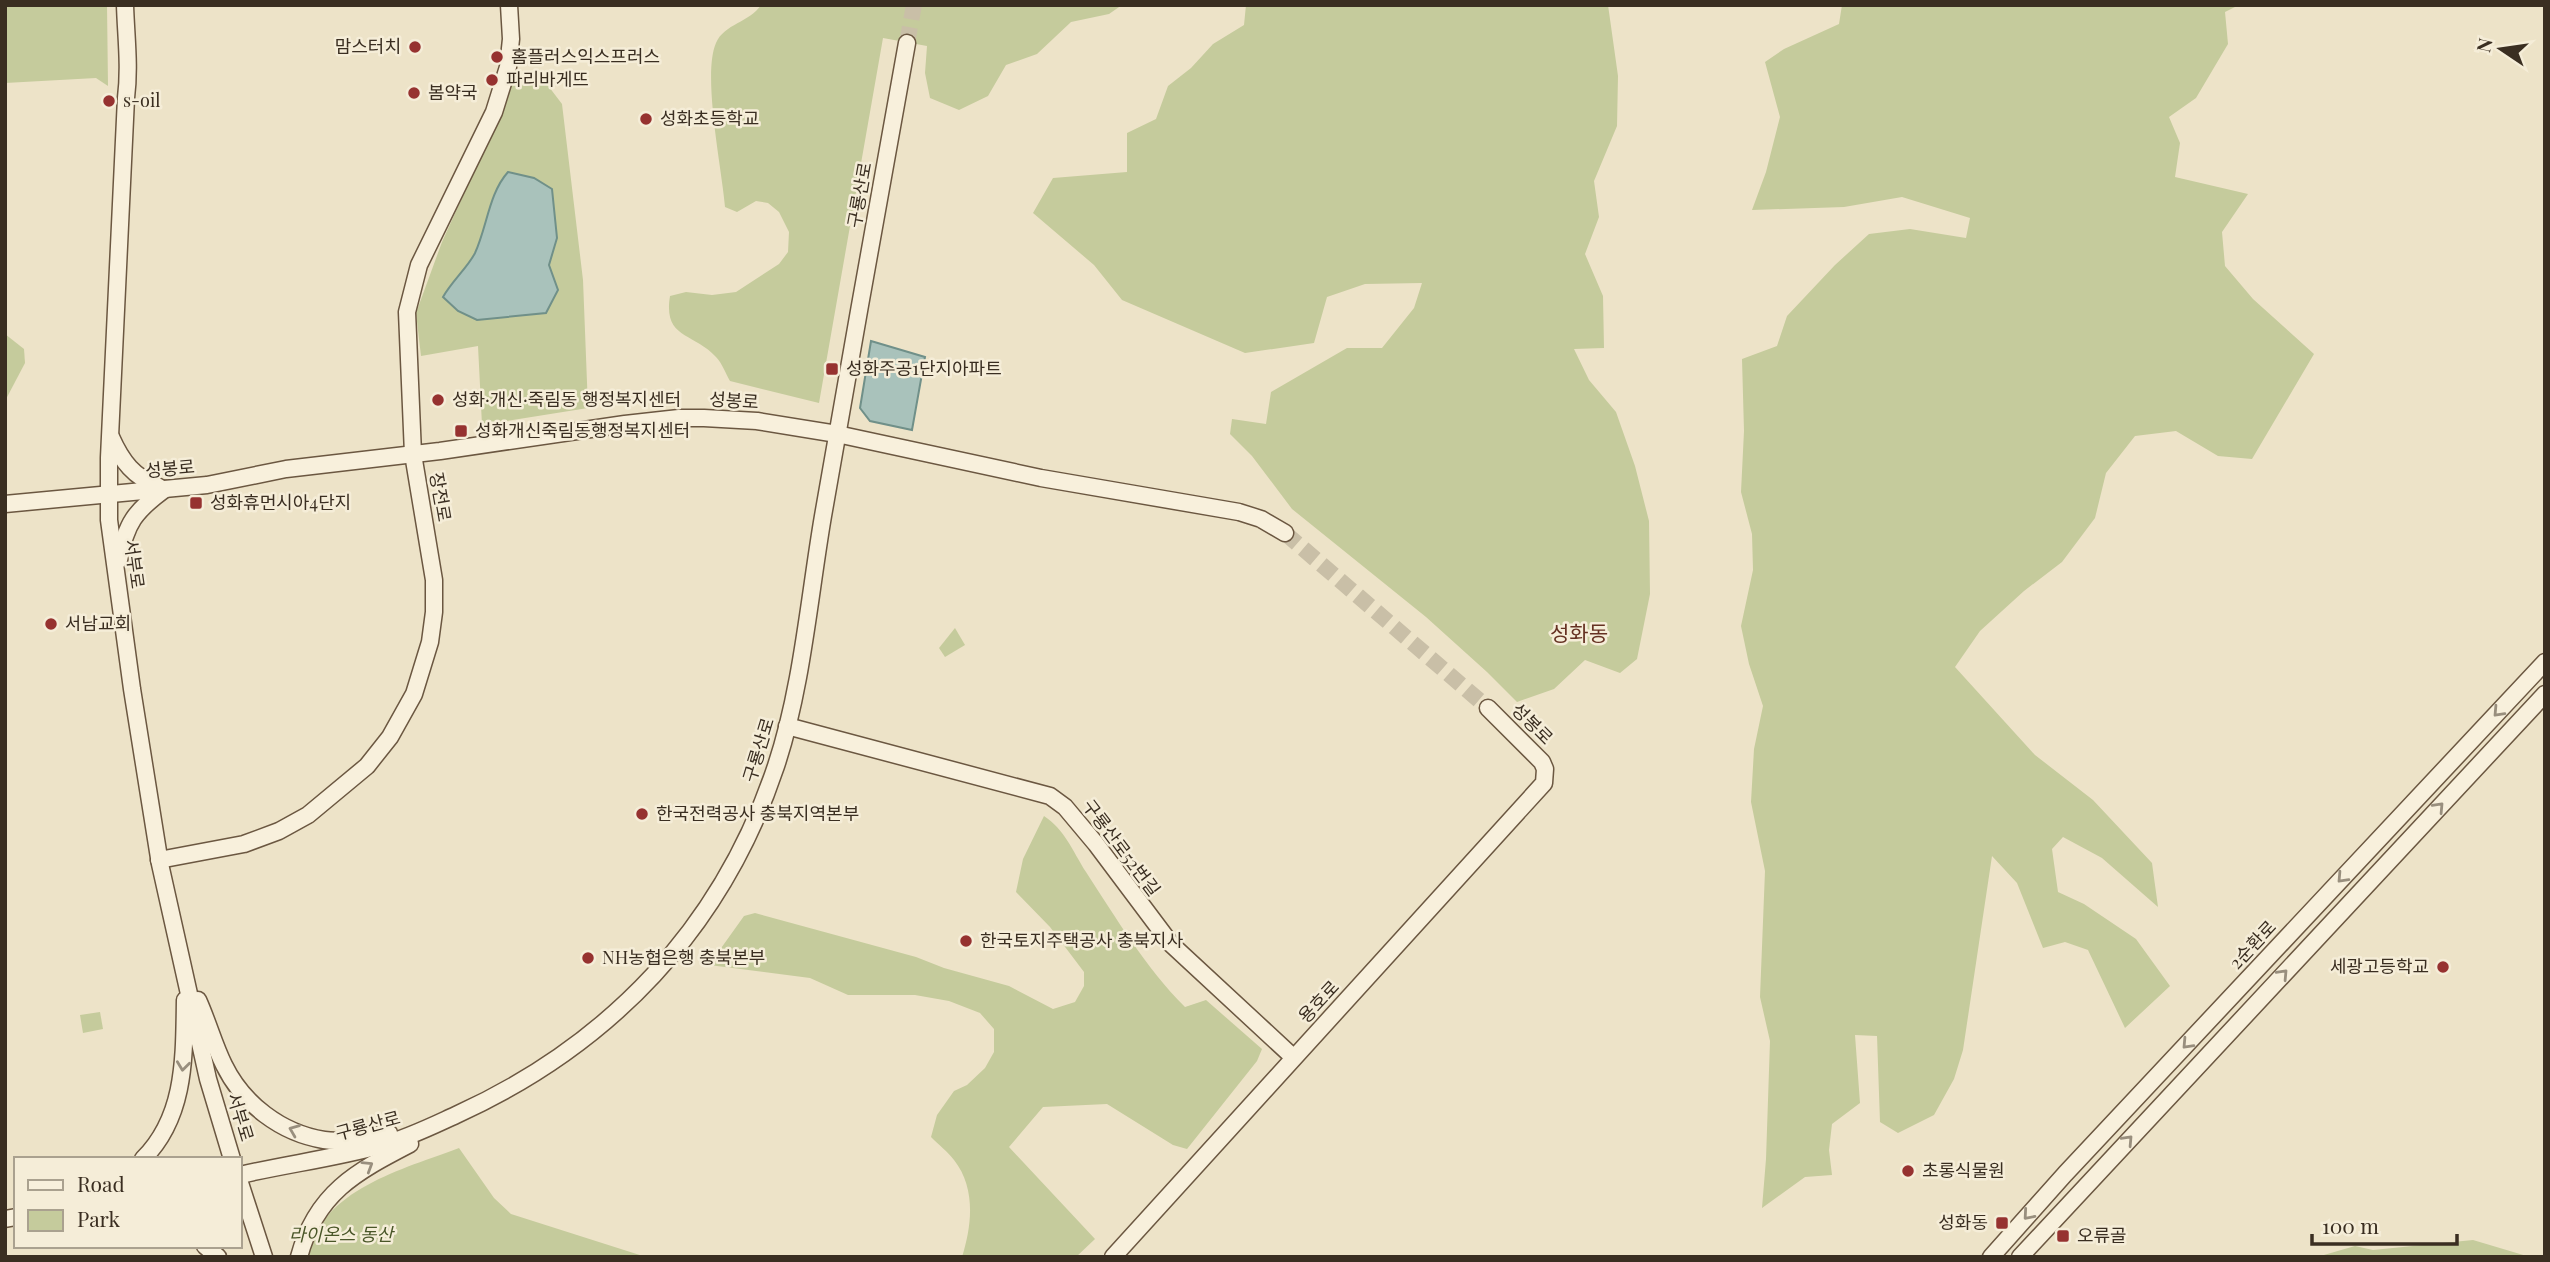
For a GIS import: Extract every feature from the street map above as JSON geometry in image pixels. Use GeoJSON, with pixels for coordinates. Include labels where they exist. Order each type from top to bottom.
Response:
{"type":"FeatureCollection","features":[{"type":"Feature","properties":{"kind":"street","name":"서부로"},"geometry":{"type":"LineString","coordinates":[[125,5],[126,45],[130,65],[126,98],[109,520],[159,860],[208,1079],[231,1157]]}},
{"type":"Feature","properties":{"kind":"street","name":"장전로"},"geometry":{"type":"LineString","coordinates":[[159,860],[198,851],[232,848],[308,815],[367,766],[399,722],[414,694],[424,667],[434,612],[434,580],[413,454],[407,312],[428,247],[494,112],[508,67],[511,39],[509,5]]}},
{"type":"Feature","properties":{"kind":"street","name":"구룡산로"},"geometry":{"type":"LineString","coordinates":[[242,1175],[382,1145],[502,1094],[580,1043],[626,1004],[665,963],[706,911],[726,879],[751,833],[777,765],[793,703],[837,434],[907,43]]}},
{"type":"Feature","properties":{"kind":"street","name":"성봉로"},"geometry":{"type":"LineString","coordinates":[[5,504],[207,485],[286,470],[679,418],[757,421],[837,434],[1041,478],[1239,512],[1261,519],[1285,533]]}},
{"type":"Feature","properties":{"kind":"street"},"geometry":{"type":"LineString","coordinates":[[111,437],[128,468],[147,482],[165,489]]}},
{"type":"Feature","properties":{"kind":"street"},"geometry":{"type":"LineString","coordinates":[[116,573],[122,544],[138,510],[165,489]]}},
{"type":"Feature","properties":{"kind":"street","name":"2순환로"},"geometry":{"type":"LineString","coordinates":[[1991,1257],[2082,1155],[2545,662]]}},
{"type":"Feature","properties":{"kind":"street"},"geometry":{"type":"LineString","coordinates":[[2020,1257],[2545,694]]}},
{"type":"Feature","properties":{"kind":"street","name":"성봉로"},"geometry":{"type":"LineString","coordinates":[[1488,708],[1535,752],[1545,769]]}},
{"type":"Feature","properties":{"kind":"street","name":"구룡산로52번길"},"geometry":{"type":"LineString","coordinates":[[787,726],[1050,796],[1065,807],[1096,844],[1171,944],[1293,1058]]}},
{"type":"Feature","properties":{"kind":"street","name":"용호로"},"geometry":{"type":"LineString","coordinates":[[1113,1257],[1536,793],[1544,783],[1545,769]]}},
{"type":"Feature","properties":{"kind":"street"},"geometry":{"type":"LineString","coordinates":[[185,973],[208,1021],[223,1064],[235,1084],[252,1104],[286,1128],[324,1140],[342,1140],[403,1130],[455,1115]]}},
{"type":"Feature","properties":{"kind":"street"},"geometry":{"type":"LineString","coordinates":[[145,1157],[159,1141],[179,1094],[184,1051],[185,973]]}},
{"type":"Feature","properties":{"kind":"street"},"geometry":{"type":"LineString","coordinates":[[299,1257],[309,1227],[332,1194],[368,1165],[410,1144],[455,1115]]}},
{"type":"Feature","properties":{"kind":"street"},"geometry":{"type":"LineString","coordinates":[[242,1189],[264,1257]]}},
{"type":"Feature","properties":{"kind":"green space"},"geometry":{"type":"Polygon","coordinates":[[[5,5],[107,5],[108,86],[96,78],[5,83],[5,5]]]}},
{"type":"Feature","properties":{"kind":"green space"},"geometry":{"type":"Polygon","coordinates":[[[761,5],[1122,5],[1109,14],[1071,22],[1037,54],[1006,65],[988,96],[959,110],[930,98],[925,73],[927,46],[883,38],[819,403],[730,381],[716,357],[675,328],[669,310],[670,296],[686,292],[712,295],[736,292],[779,264],[788,252],[789,232],[779,212],[768,203],[756,201],[737,212],[725,207],[714,123],[711,77],[716,43],[725,31],[761,5]]]}},
{"type":"Feature","properties":{"kind":"green space"},"geometry":{"type":"Polygon","coordinates":[[[1246,5],[1608,5],[1618,76],[1617,126],[1594,181],[1599,217],[1585,254],[1603,296],[1604,348],[1574,349],[1589,380],[1616,412],[1635,466],[1649,521],[1650,594],[1637,659],[1620,673],[1585,660],[1554,689],[1517,702],[1426,617],[1292,509],[1252,456],[1230,434],[1232,419],[1266,424],[1271,392],[1347,348],[1382,348],[1414,308],[1422,283],[1365,284],[1327,297],[1314,343],[1245,353],[1122,300],[1094,265],[1033,213],[1053,178],[1127,172],[1127,133],[1156,119],[1168,86],[1191,68],[1213,44],[1244,25],[1246,5]]]}},
{"type":"Feature","properties":{"kind":"green space"},"geometry":{"type":"Polygon","coordinates":[[[1842,5],[2239,5],[2225,12],[2228,44],[2196,98],[2169,117],[2180,143],[2175,177],[2248,194],[2222,232],[2225,266],[2253,299],[2314,354],[2252,459],[2218,456],[2176,431],[2135,436],[2106,473],[2095,518],[2062,562],[2024,591],[1980,631],[1955,667],[2035,755],[2093,800],[2152,863],[2158,907],[2102,858],[2063,837],[2052,849],[2058,892],[2084,904],[2136,939],[2170,986],[2125,1028],[2088,950],[2065,942],[2043,948],[2017,883],[1992,856],[1963,1050],[1954,1079],[1934,1115],[1898,1133],[1880,1122],[1877,1036],[1855,1035],[1860,1103],[1832,1124],[1829,1150],[1832,1175],[1805,1177],[1762,1208],[1770,1041],[1760,997],[1765,871],[1751,802],[1754,749],[1763,706],[1749,664],[1741,626],[1753,570],[1752,534],[1741,492],[1744,431],[1742,359],[1777,346],[1787,316],[1835,265],[1869,234],[1910,229],[1966,238],[1970,218],[1902,197],[1844,207],[1752,210],[1766,172],[1780,117],[1765,62],[1784,49],[1839,24],[1842,5]]]}},
{"type":"Feature","properties":{"kind":"green space"},"geometry":{"type":"Polygon","coordinates":[[[516,70],[543,79],[562,104],[583,280],[588,408],[482,425],[478,346],[421,356],[416,313],[442,242],[516,70]]]}},
{"type":"Feature","properties":{"kind":"green space"},"geometry":{"type":"Polygon","coordinates":[[[5,334],[24,349],[25,363],[5,401],[5,334]]]}},
{"type":"Feature","properties":{"kind":"green space"},"geometry":{"type":"Polygon","coordinates":[[[955,628],[965,645],[945,657],[939,648],[955,628]]]}},
{"type":"Feature","properties":{"kind":"green space"},"geometry":{"type":"Polygon","coordinates":[[[1044,816],[1063,834],[1132,942],[1157,976],[1185,1007],[1206,1000],[1262,1049],[1257,1061],[1187,1149],[1173,1145],[1107,1104],[1043,1107],[1009,1147],[1095,1239],[1076,1257],[962,1257],[970,1220],[966,1182],[954,1160],[931,1137],[937,1115],[954,1091],[967,1085],[985,1068],[994,1052],[994,1029],[980,1013],[949,1001],[915,995],[848,995],[810,978],[709,965],[744,916],[755,913],[916,957],[944,968],[1009,986],[1053,1009],[1075,1002],[1084,986],[1084,972],[1050,927],[1016,892],[1023,859],[1044,816]]]}},
{"type":"Feature","properties":{"kind":"green space"},"geometry":{"type":"Polygon","coordinates":[[[100,1012],[103,1029],[83,1033],[80,1015],[100,1012]]]}},
{"type":"Feature","properties":{"kind":"green space","name":"라이온스 동산"},"geometry":{"type":"Polygon","coordinates":[[[459,1148],[494,1198],[511,1214],[646,1257],[307,1257],[315,1234],[329,1214],[347,1198],[390,1174],[459,1148]]]}},
{"type":"Feature","properties":{"kind":"green space"},"geometry":{"type":"Polygon","coordinates":[[[2473,1240],[2530,1257],[2317,1257],[2355,1246],[2373,1250],[2473,1240]]]}},
{"type":"Feature","properties":{"kind":"water"},"geometry":{"type":"Polygon","coordinates":[[[508,172],[534,178],[552,189],[557,238],[549,265],[558,290],[546,313],[477,320],[458,311],[443,297],[475,253],[492,200],[508,172]]]}},
{"type":"Feature","properties":{"kind":"water"},"geometry":{"type":"Polygon","coordinates":[[[871,341],[925,357],[912,430],[870,421],[860,408],[871,341]]]}},
{"type":"Feature","properties":{"kind":"tunnel"},"geometry":{"type":"LineString","coordinates":[[907,43],[914,5]]}},
{"type":"Feature","properties":{"kind":"tunnel"},"geometry":{"type":"LineString","coordinates":[[1285,533],[1488,708]]}},
{"type":"Feature","properties":{"kind":"place","name":"맘스터치"},"geometry":{"type":"Point","coordinates":[415,47]}},
{"type":"Feature","properties":{"kind":"place","name":"홈플러스익스프러스"},"geometry":{"type":"Point","coordinates":[497,57]}},
{"type":"Feature","properties":{"kind":"place","name":"파리바게뜨"},"geometry":{"type":"Point","coordinates":[492,80]}},
{"type":"Feature","properties":{"kind":"place","name":"봄약국"},"geometry":{"type":"Point","coordinates":[414,93]}},
{"type":"Feature","properties":{"kind":"place","name":"s-oil"},"geometry":{"type":"Point","coordinates":[109,101]}},
{"type":"Feature","properties":{"kind":"place","name":"성화초등학교"},"geometry":{"type":"Point","coordinates":[646,119]}},
{"type":"Feature","properties":{"kind":"place","name":"성화주공1단지아파트"},"geometry":{"type":"Point","coordinates":[832,369]}},
{"type":"Feature","properties":{"kind":"place","name":"성화·개신·죽림동 행정복지센터"},"geometry":{"type":"Point","coordinates":[438,400]}},
{"type":"Feature","properties":{"kind":"place","name":"성화개신죽림동행정복지센터"},"geometry":{"type":"Point","coordinates":[461,431]}},
{"type":"Feature","properties":{"kind":"place","name":"성화휴먼시아4단지"},"geometry":{"type":"Point","coordinates":[196,503]}},
{"type":"Feature","properties":{"kind":"place","name":"서남교회"},"geometry":{"type":"Point","coordinates":[51,624]}},
{"type":"Feature","properties":{"kind":"place","name":"한국전력공사 충북지역본부"},"geometry":{"type":"Point","coordinates":[642,814]}},
{"type":"Feature","properties":{"kind":"place","name":"한국토지주택공사 충북지사"},"geometry":{"type":"Point","coordinates":[966,941]}},
{"type":"Feature","properties":{"kind":"place","name":"NH농협은행 충북본부"},"geometry":{"type":"Point","coordinates":[588,958]}},
{"type":"Feature","properties":{"kind":"place","name":"세광고등학교"},"geometry":{"type":"Point","coordinates":[2443,967]}},
{"type":"Feature","properties":{"kind":"place","name":"초롱식물원"},"geometry":{"type":"Point","coordinates":[1908,1171]}},
{"type":"Feature","properties":{"kind":"place","name":"성화동"},"geometry":{"type":"Point","coordinates":[2002,1223]}},
{"type":"Feature","properties":{"kind":"place","name":"오류골"},"geometry":{"type":"Point","coordinates":[2063,1236]}},
{"type":"Feature","properties":{"kind":"district","name":"성화동"},"geometry":{"type":"Point","coordinates":[1579,634]}}]}
